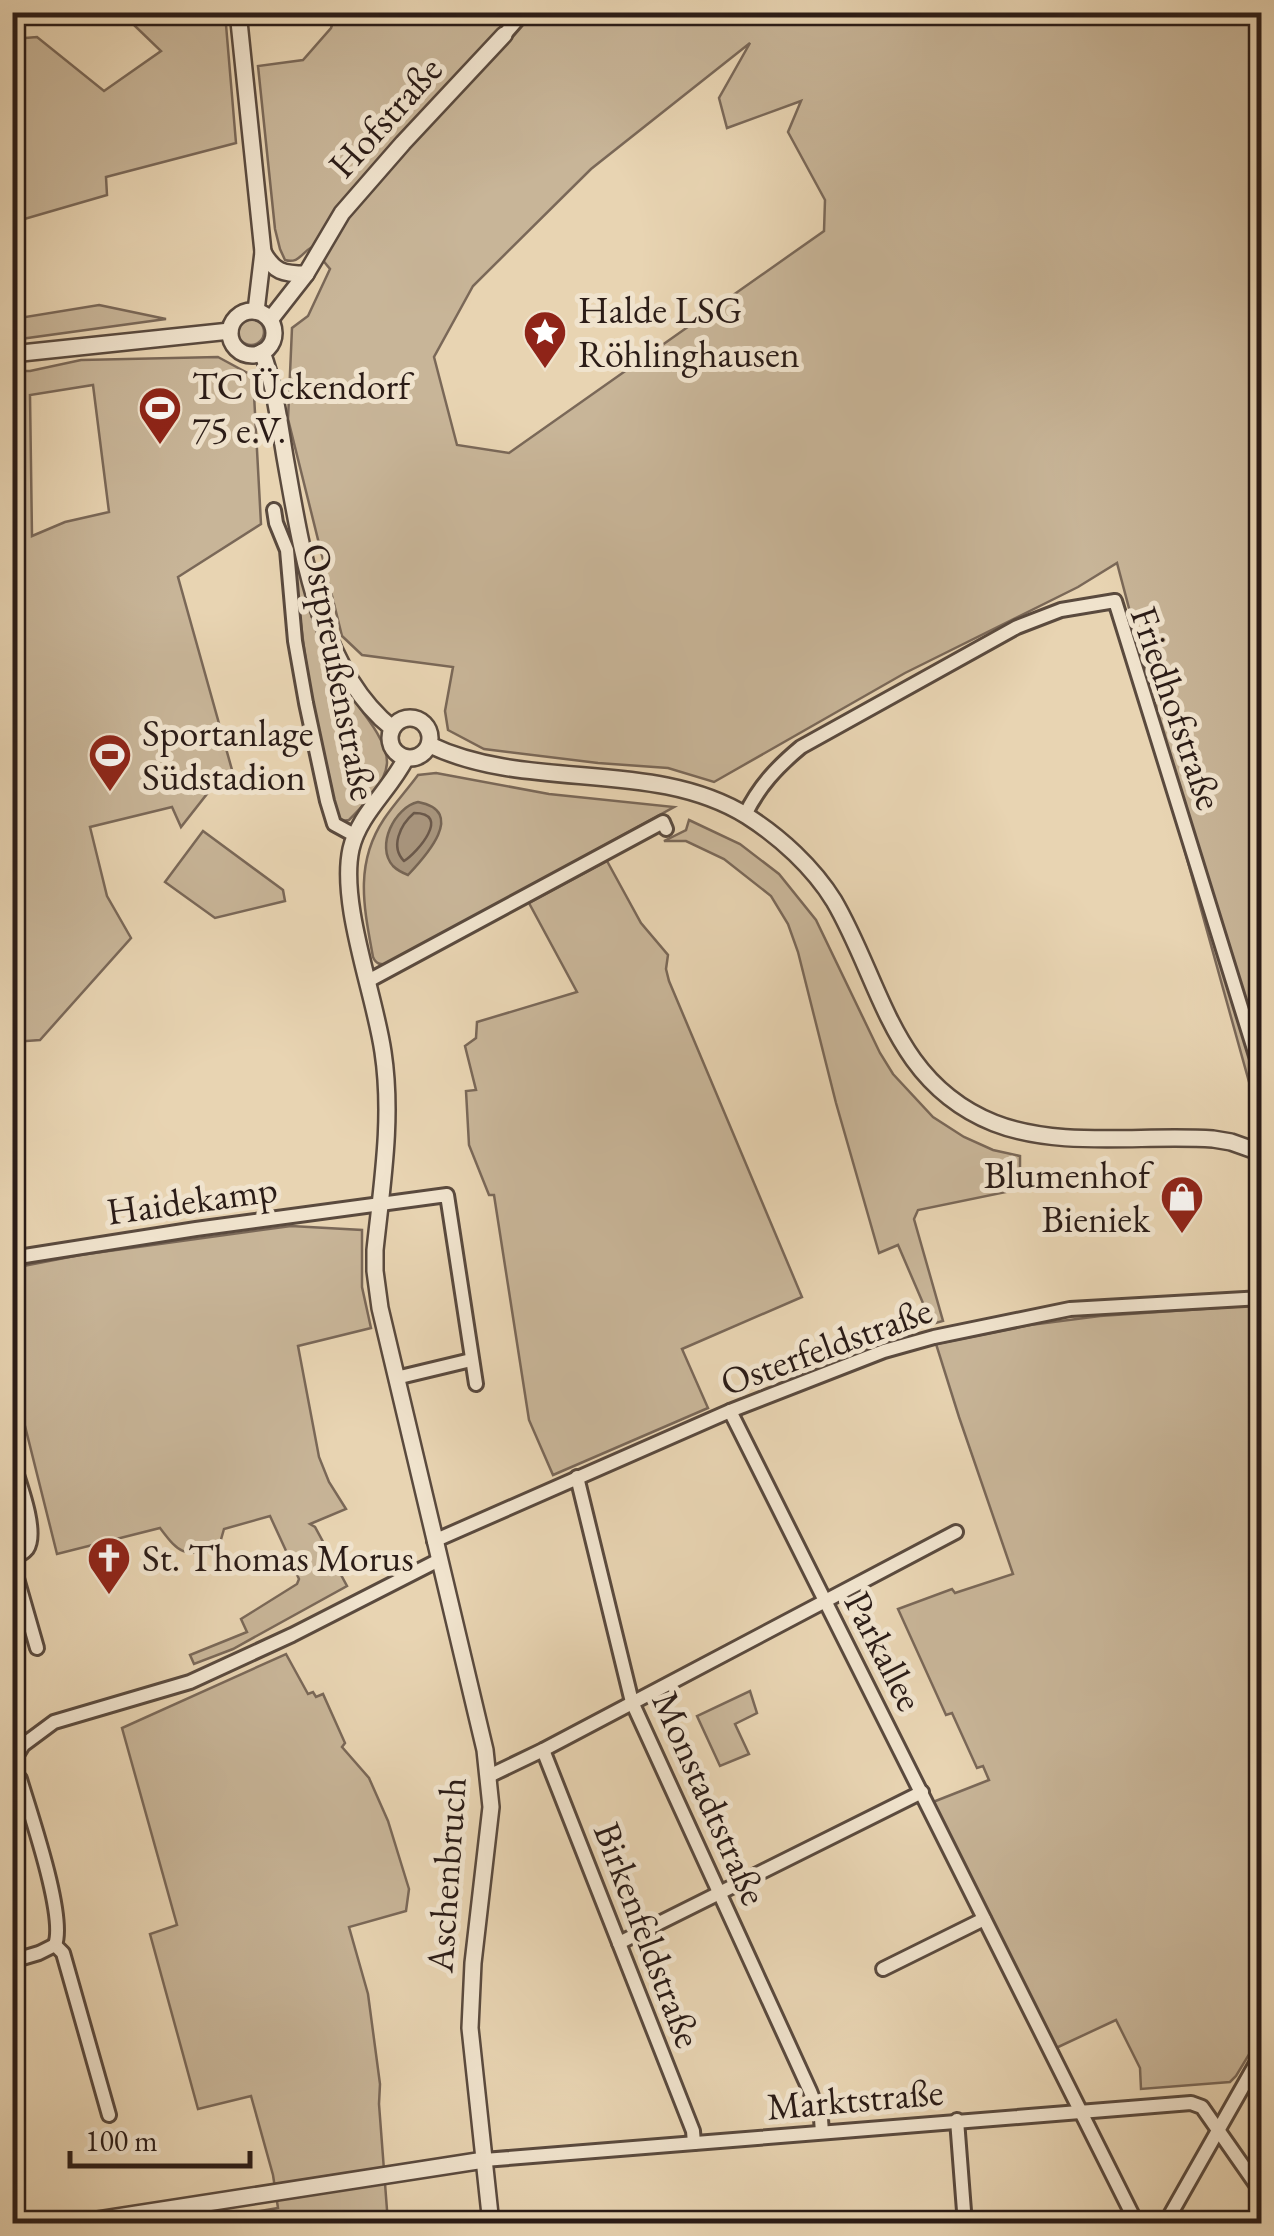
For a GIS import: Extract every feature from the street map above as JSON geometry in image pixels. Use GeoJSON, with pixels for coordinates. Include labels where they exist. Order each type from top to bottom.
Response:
{"type":"FeatureCollection","features":[{"type":"Feature","properties":{"kind":"street"},"geometry":{"type":"LineString","coordinates":[[238,12],[263,252],[263,316]]}},
{"type":"Feature","properties":{"kind":"street","name":"Hofstraße"},"geometry":{"type":"LineString","coordinates":[[263,316],[306,274],[342,213],[524,12]]}},
{"type":"Feature","properties":{"kind":"street"},"geometry":{"type":"LineString","coordinates":[[263,252],[271,266],[290,274],[306,274]]}},
{"type":"Feature","properties":{"kind":"street"},"geometry":{"type":"LineString","coordinates":[[249,311],[263,316],[273,327],[272,342],[262,352],[249,354],[237,349],[230,331],[236,318],[249,311]]}},
{"type":"Feature","properties":{"kind":"street"},"geometry":{"type":"LineString","coordinates":[[12,354],[230,331]]}},
{"type":"Feature","properties":{"kind":"street","name":"Ostpreußenstraße"},"geometry":{"type":"LineString","coordinates":[[262,352],[274,386],[306,560],[330,642],[358,692],[392,728]]}},
{"type":"Feature","properties":{"kind":"street","name":"Ostpreußenstraße"},"geometry":{"type":"LineString","coordinates":[[274,510],[286,550],[295,641],[327,800],[334,824],[356,836]]}},
{"type":"Feature","properties":{"kind":"street","name":"Friedhofstraße"},"geometry":{"type":"LineString","coordinates":[[745,815],[764,782],[801,746],[1017,627],[1061,610],[1115,601],[1262,1074]]}},
{"type":"Feature","properties":{"kind":"street"},"geometry":{"type":"LineString","coordinates":[[408,718],[420,720],[430,731],[430,745],[418,757],[406,758],[392,747],[392,728],[408,718]]}},
{"type":"Feature","properties":{"kind":"street"},"geometry":{"type":"LineString","coordinates":[[430,745],[482,762],[676,789],[716,800],[745,815],[791,850],[824,888],[849,930],[902,1045],[940,1090],[993,1122],[1056,1136],[1213,1140],[1262,1152]]}},
{"type":"Feature","properties":{"kind":"street","name":"Ostpreußenstraße"},"geometry":{"type":"LineString","coordinates":[[406,758],[362,823],[350,860],[352,903],[383,1049],[388,1105],[375,1271],[380,1308],[434,1541]]}},
{"type":"Feature","properties":{"kind":"street"},"geometry":{"type":"LineString","coordinates":[[368,980],[662,822],[666,829]]}},
{"type":"Feature","properties":{"kind":"street"},"geometry":{"type":"LineString","coordinates":[[380,1204],[447,1195],[476,1384]]}},
{"type":"Feature","properties":{"kind":"street","name":"Haidekamp"},"geometry":{"type":"LineString","coordinates":[[12,1258],[380,1204]]}},
{"type":"Feature","properties":{"kind":"street","name":"Osterfeldstraße"},"geometry":{"type":"LineString","coordinates":[[434,1541],[730,1411],[884,1351],[942,1334],[1070,1310],[1262,1298]]}},
{"type":"Feature","properties":{"kind":"street"},"geometry":{"type":"LineString","coordinates":[[396,1378],[471,1360]]}},
{"type":"Feature","properties":{"kind":"street","name":"Parkallee"},"geometry":{"type":"LineString","coordinates":[[730,1411],[1137,2224]]}},
{"type":"Feature","properties":{"kind":"street"},"geometry":{"type":"LineString","coordinates":[[12,1460],[31,1534],[28,1548],[12,1559],[37,1648]]}},
{"type":"Feature","properties":{"kind":"street","name":"Monstadtstraße"},"geometry":{"type":"LineString","coordinates":[[577,1477],[632,1702],[810,2091],[822,2132]]}},
{"type":"Feature","properties":{"kind":"street"},"geometry":{"type":"LineString","coordinates":[[489,1776],[956,1532]]}},
{"type":"Feature","properties":{"kind":"street","name":"Aschenbruch"},"geometry":{"type":"LineString","coordinates":[[434,1541],[489,1776],[490,1807],[470,2006],[491,2224]]}},
{"type":"Feature","properties":{"kind":"street"},"geometry":{"type":"LineString","coordinates":[[12,1960],[39,1953],[54,1945],[58,1936],[51,1890],[20,1779],[12,1766],[22,1745],[54,1722],[190,1682],[439,1560]]}},
{"type":"Feature","properties":{"kind":"street","name":"Birkenfeldstraße"},"geometry":{"type":"LineString","coordinates":[[543,1750],[693,2131],[694,2144]]}},
{"type":"Feature","properties":{"kind":"street"},"geometry":{"type":"LineString","coordinates":[[619,1942],[922,1792]]}},
{"type":"Feature","properties":{"kind":"street"},"geometry":{"type":"LineString","coordinates":[[883,1970],[984,1919]]}},
{"type":"Feature","properties":{"kind":"street"},"geometry":{"type":"LineString","coordinates":[[54,1945],[63,1954],[109,2115]]}},
{"type":"Feature","properties":{"kind":"street"},"geometry":{"type":"LineString","coordinates":[[1164,2224],[1262,2052]]}},
{"type":"Feature","properties":{"kind":"street","name":"Marktstraße"},"geometry":{"type":"LineString","coordinates":[[484,2160],[1191,2103],[1202,2108],[1218,2132]]}},
{"type":"Feature","properties":{"kind":"street"},"geometry":{"type":"LineString","coordinates":[[957,2120],[965,2224]]}},
{"type":"Feature","properties":{"kind":"street"},"geometry":{"type":"LineString","coordinates":[[1218,2132],[1262,2193]]}},
{"type":"Feature","properties":{"kind":"street"},"geometry":{"type":"LineString","coordinates":[[72,2224],[484,2160]]}},
{"type":"Feature","properties":{"kind":"shaded area"},"geometry":{"type":"Polygon","coordinates":[[[116,13],[225,13],[236,143],[106,177],[107,195],[13,220],[13,39],[37,37],[104,91],[161,51],[116,13]]]}},
{"type":"Feature","properties":{"kind":"shaded area"},"geometry":{"type":"Polygon","coordinates":[[[336,13],[1261,13],[1261,1125],[1174,812],[1182,808],[1117,563],[1078,587],[905,673],[714,782],[668,768],[484,749],[448,730],[445,711],[453,667],[362,655],[342,636],[288,419],[292,328],[308,316],[330,269],[312,247],[290,261],[285,260],[280,249],[258,66],[303,60],[331,28],[336,13]],[[750,43],[591,169],[473,286],[434,357],[457,445],[509,453],[824,231],[825,200],[788,132],[801,101],[727,128],[719,98],[750,43]]]}},
{"type":"Feature","properties":{"kind":"shaded area"},"geometry":{"type":"Polygon","coordinates":[[[99,305],[166,319],[13,340],[13,319],[99,305]]]}},
{"type":"Feature","properties":{"kind":"shaded area"},"geometry":{"type":"Polygon","coordinates":[[[251,319],[260,323],[264,332],[260,341],[251,345],[242,341],[238,332],[242,323],[251,319]]]}},
{"type":"Feature","properties":{"kind":"shaded area"},"geometry":{"type":"Polygon","coordinates":[[[218,357],[253,376],[261,524],[178,577],[234,777],[218,780],[181,827],[172,807],[90,827],[107,896],[131,938],[40,1040],[13,1042],[13,371],[81,360],[218,357]],[[93,385],[30,395],[32,536],[65,522],[109,512],[93,385]]]}},
{"type":"Feature","properties":{"kind":"shaded area"},"geometry":{"type":"Polygon","coordinates":[[[291,536],[325,655],[386,752],[382,779],[349,820],[342,821],[338,816],[321,747],[303,642],[291,536]]]}},
{"type":"Feature","properties":{"kind":"shaded area"},"geometry":{"type":"Polygon","coordinates":[[[436,773],[549,794],[674,807],[388,964],[381,964],[373,957],[365,904],[368,853],[384,819],[418,775],[436,773]]]}},
{"type":"Feature","properties":{"kind":"shaded area"},"geometry":{"type":"Polygon","coordinates":[[[689,820],[740,844],[779,874],[816,920],[893,1074],[933,1117],[993,1150],[1020,1156],[1020,1189],[918,1210],[914,1219],[943,1321],[932,1324],[898,1245],[879,1253],[788,924],[771,896],[724,859],[686,841],[664,841],[686,830],[689,820]]]}},
{"type":"Feature","properties":{"kind":"shaded area"},"geometry":{"type":"Polygon","coordinates":[[[203,831],[283,890],[285,901],[215,918],[165,882],[203,831]]]}},
{"type":"Feature","properties":{"kind":"shaded area"},"geometry":{"type":"Polygon","coordinates":[[[607,861],[641,923],[668,955],[669,981],[802,1297],[682,1349],[708,1408],[553,1475],[529,1420],[494,1195],[489,1195],[469,1145],[466,1091],[476,1090],[465,1046],[476,1038],[477,1022],[577,992],[529,903],[607,861]]]}},
{"type":"Feature","properties":{"kind":"shaded area"},"geometry":{"type":"Polygon","coordinates":[[[291,1226],[362,1230],[362,1287],[371,1328],[298,1346],[319,1457],[346,1509],[310,1524],[347,1586],[233,1649],[194,1664],[190,1655],[247,1632],[241,1619],[299,1579],[270,1516],[224,1529],[218,1550],[197,1553],[178,1549],[160,1528],[57,1554],[13,1378],[13,1268],[291,1226]]]}},
{"type":"Feature","properties":{"kind":"shaded area"},"geometry":{"type":"Polygon","coordinates":[[[1261,1305],[1262,2033],[1230,2082],[1141,2089],[1140,2068],[1116,2020],[1056,2048],[933,1802],[989,1780],[983,1766],[977,1768],[952,1713],[946,1715],[898,1609],[952,1589],[955,1593],[1013,1574],[936,1344],[1100,1316],[1261,1305]]]}},
{"type":"Feature","properties":{"kind":"shaded area"},"geometry":{"type":"Polygon","coordinates":[[[286,1654],[308,1694],[323,1694],[345,1743],[342,1747],[369,1778],[388,1821],[409,1889],[406,1911],[349,1927],[368,1994],[380,2084],[388,2223],[191,2223],[278,2208],[251,2096],[198,2109],[150,1934],[177,1925],[122,1728],[286,1654]]]}},
{"type":"Feature","properties":{"kind":"shaded area"},"geometry":{"type":"Polygon","coordinates":[[[750,1691],[757,1713],[735,1724],[749,1754],[720,1766],[697,1716],[750,1691]]]}},
{"type":"Feature","properties":{"kind":"water"},"geometry":{"type":"Polygon","coordinates":[[[418,802],[432,807],[440,815],[441,824],[432,846],[408,875],[388,858],[387,838],[395,819],[418,802]]]}},
{"type":"Feature","properties":{"kind":"place","name":"Halde LSG Röhlinghausen"},"geometry":{"type":"Point","coordinates":[545,370]}},
{"type":"Feature","properties":{"kind":"place","name":"TC Ückendorf 75 e.V."},"geometry":{"type":"Point","coordinates":[160,446]}},
{"type":"Feature","properties":{"kind":"place","name":"Sportanlage Südstadion"},"geometry":{"type":"Point","coordinates":[110,793]}},
{"type":"Feature","properties":{"kind":"place","name":"Blumenhof Bieniek"},"geometry":{"type":"Point","coordinates":[1182,1235]}},
{"type":"Feature","properties":{"kind":"place","name":"St. Thomas Morus"},"geometry":{"type":"Point","coordinates":[109,1596]}}]}
